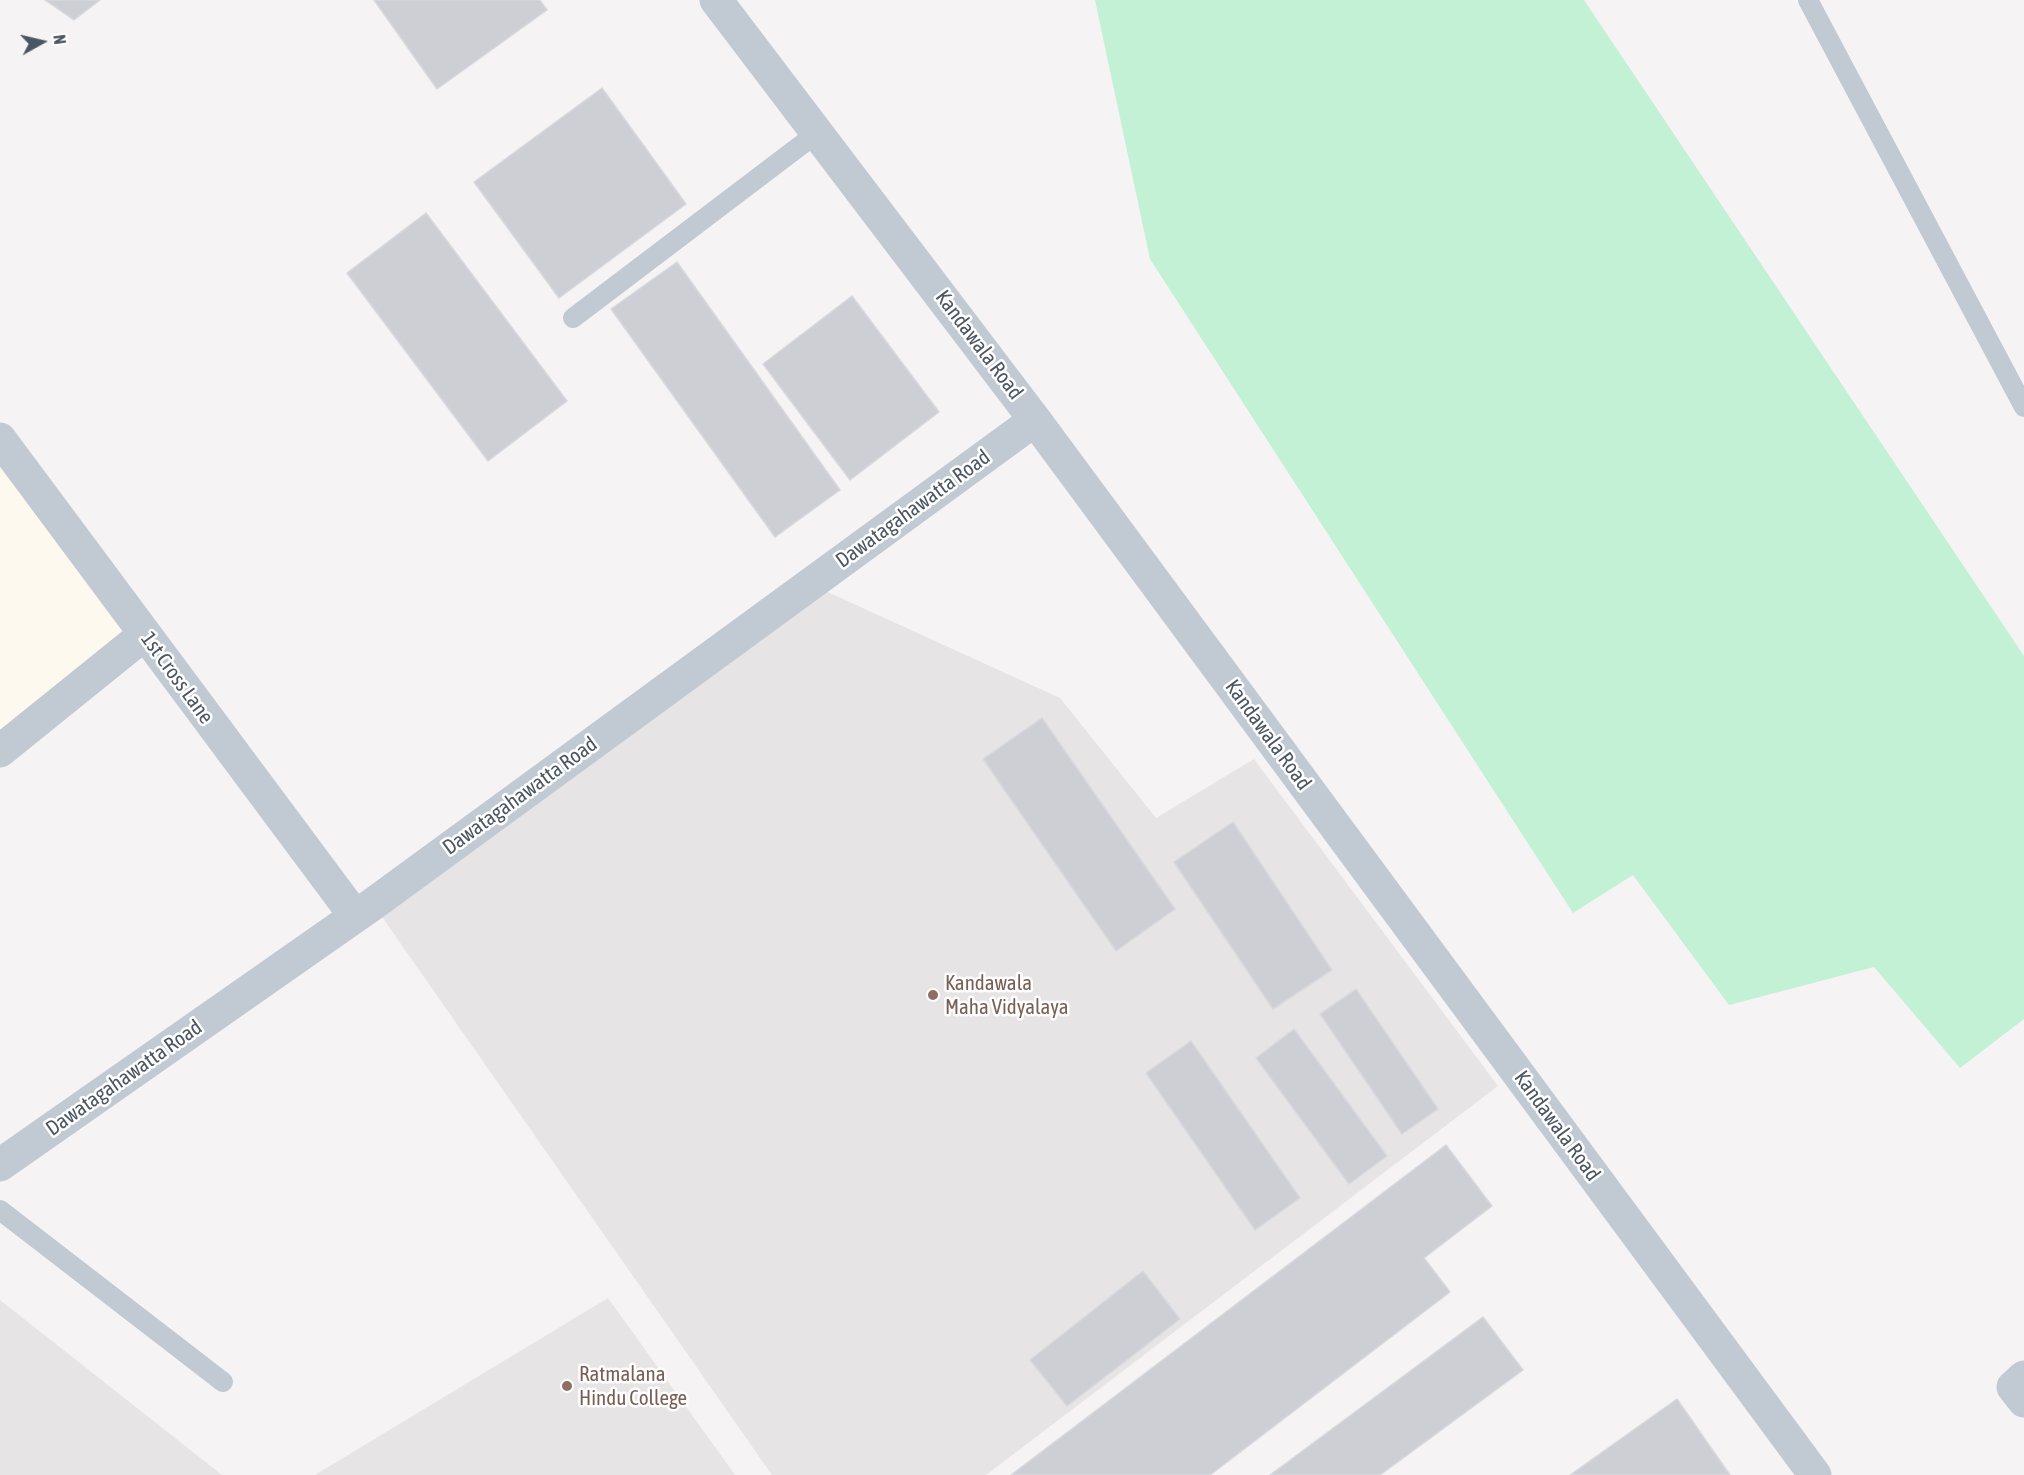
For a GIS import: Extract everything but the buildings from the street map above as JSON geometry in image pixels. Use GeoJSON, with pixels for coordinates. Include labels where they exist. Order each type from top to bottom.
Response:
{"type":"FeatureCollection","features":[{"type":"Feature","properties":{"kind":"street","name":"Kandawala Road"},"geometry":{"type":"LineString","coordinates":[[716,0],[1035,420],[1815,1475]]}},
{"type":"Feature","properties":{"kind":"street","name":"Dawatagahawatta Road"},"geometry":{"type":"LineString","coordinates":[[0,1165],[355,916],[1035,420]]}},
{"type":"Feature","properties":{"kind":"street","name":"1st Cross Lane"},"geometry":{"type":"LineString","coordinates":[[0,439],[355,916]]}},
{"type":"Feature","properties":{"kind":"street"},"geometry":{"type":"LineString","coordinates":[[0,751],[145,634]]}},
{"type":"Feature","properties":{"kind":"street"},"geometry":{"type":"LineString","coordinates":[[2024,1377],[2013,1387],[2024,1401]]}},
{"type":"Feature","properties":{"kind":"lane"},"geometry":{"type":"LineString","coordinates":[[1808,0],[2024,407]]}},
{"type":"Feature","properties":{"kind":"lane"},"geometry":{"type":"LineString","coordinates":[[573,318],[818,134]]}},
{"type":"Feature","properties":{"kind":"lane"},"geometry":{"type":"LineString","coordinates":[[0,1210],[223,1382]]}},
{"type":"Feature","properties":{"kind":"shaded area"},"geometry":{"type":"Polygon","coordinates":[[[0,439],[145,634],[0,751],[0,439]]]}},
{"type":"Feature","properties":{"kind":"shaded area","name":"Kandawala Maha Vidyalaya"},"geometry":{"type":"Polygon","coordinates":[[[810,584],[1060,698],[1156,818],[1254,759],[1498,1086],[986,1475],[772,1475],[373,904],[810,584]]]}},
{"type":"Feature","properties":{"kind":"shaded area","name":"Ratmalana Hindu College"},"geometry":{"type":"Polygon","coordinates":[[[608,1298],[735,1475],[315,1475],[608,1298]]]}},
{"type":"Feature","properties":{"kind":"shaded area"},"geometry":{"type":"Polygon","coordinates":[[[0,1300],[222,1475],[0,1475],[0,1300]]]}},
{"type":"Feature","properties":{"kind":"green space"},"geometry":{"type":"Polygon","coordinates":[[[1095,0],[1584,0],[2024,656],[2024,1019],[1960,1068],[1874,967],[1729,1005],[1633,875],[1573,913],[1150,259],[1095,0]]]}},
{"type":"Feature","properties":{"kind":"place","name":"Kandawala Maha Vidyalaya"},"geometry":{"type":"Point","coordinates":[933,995]}},
{"type":"Feature","properties":{"kind":"place","name":"Ratmalana Hindu College"},"geometry":{"type":"Point","coordinates":[567,1386]}}]}
